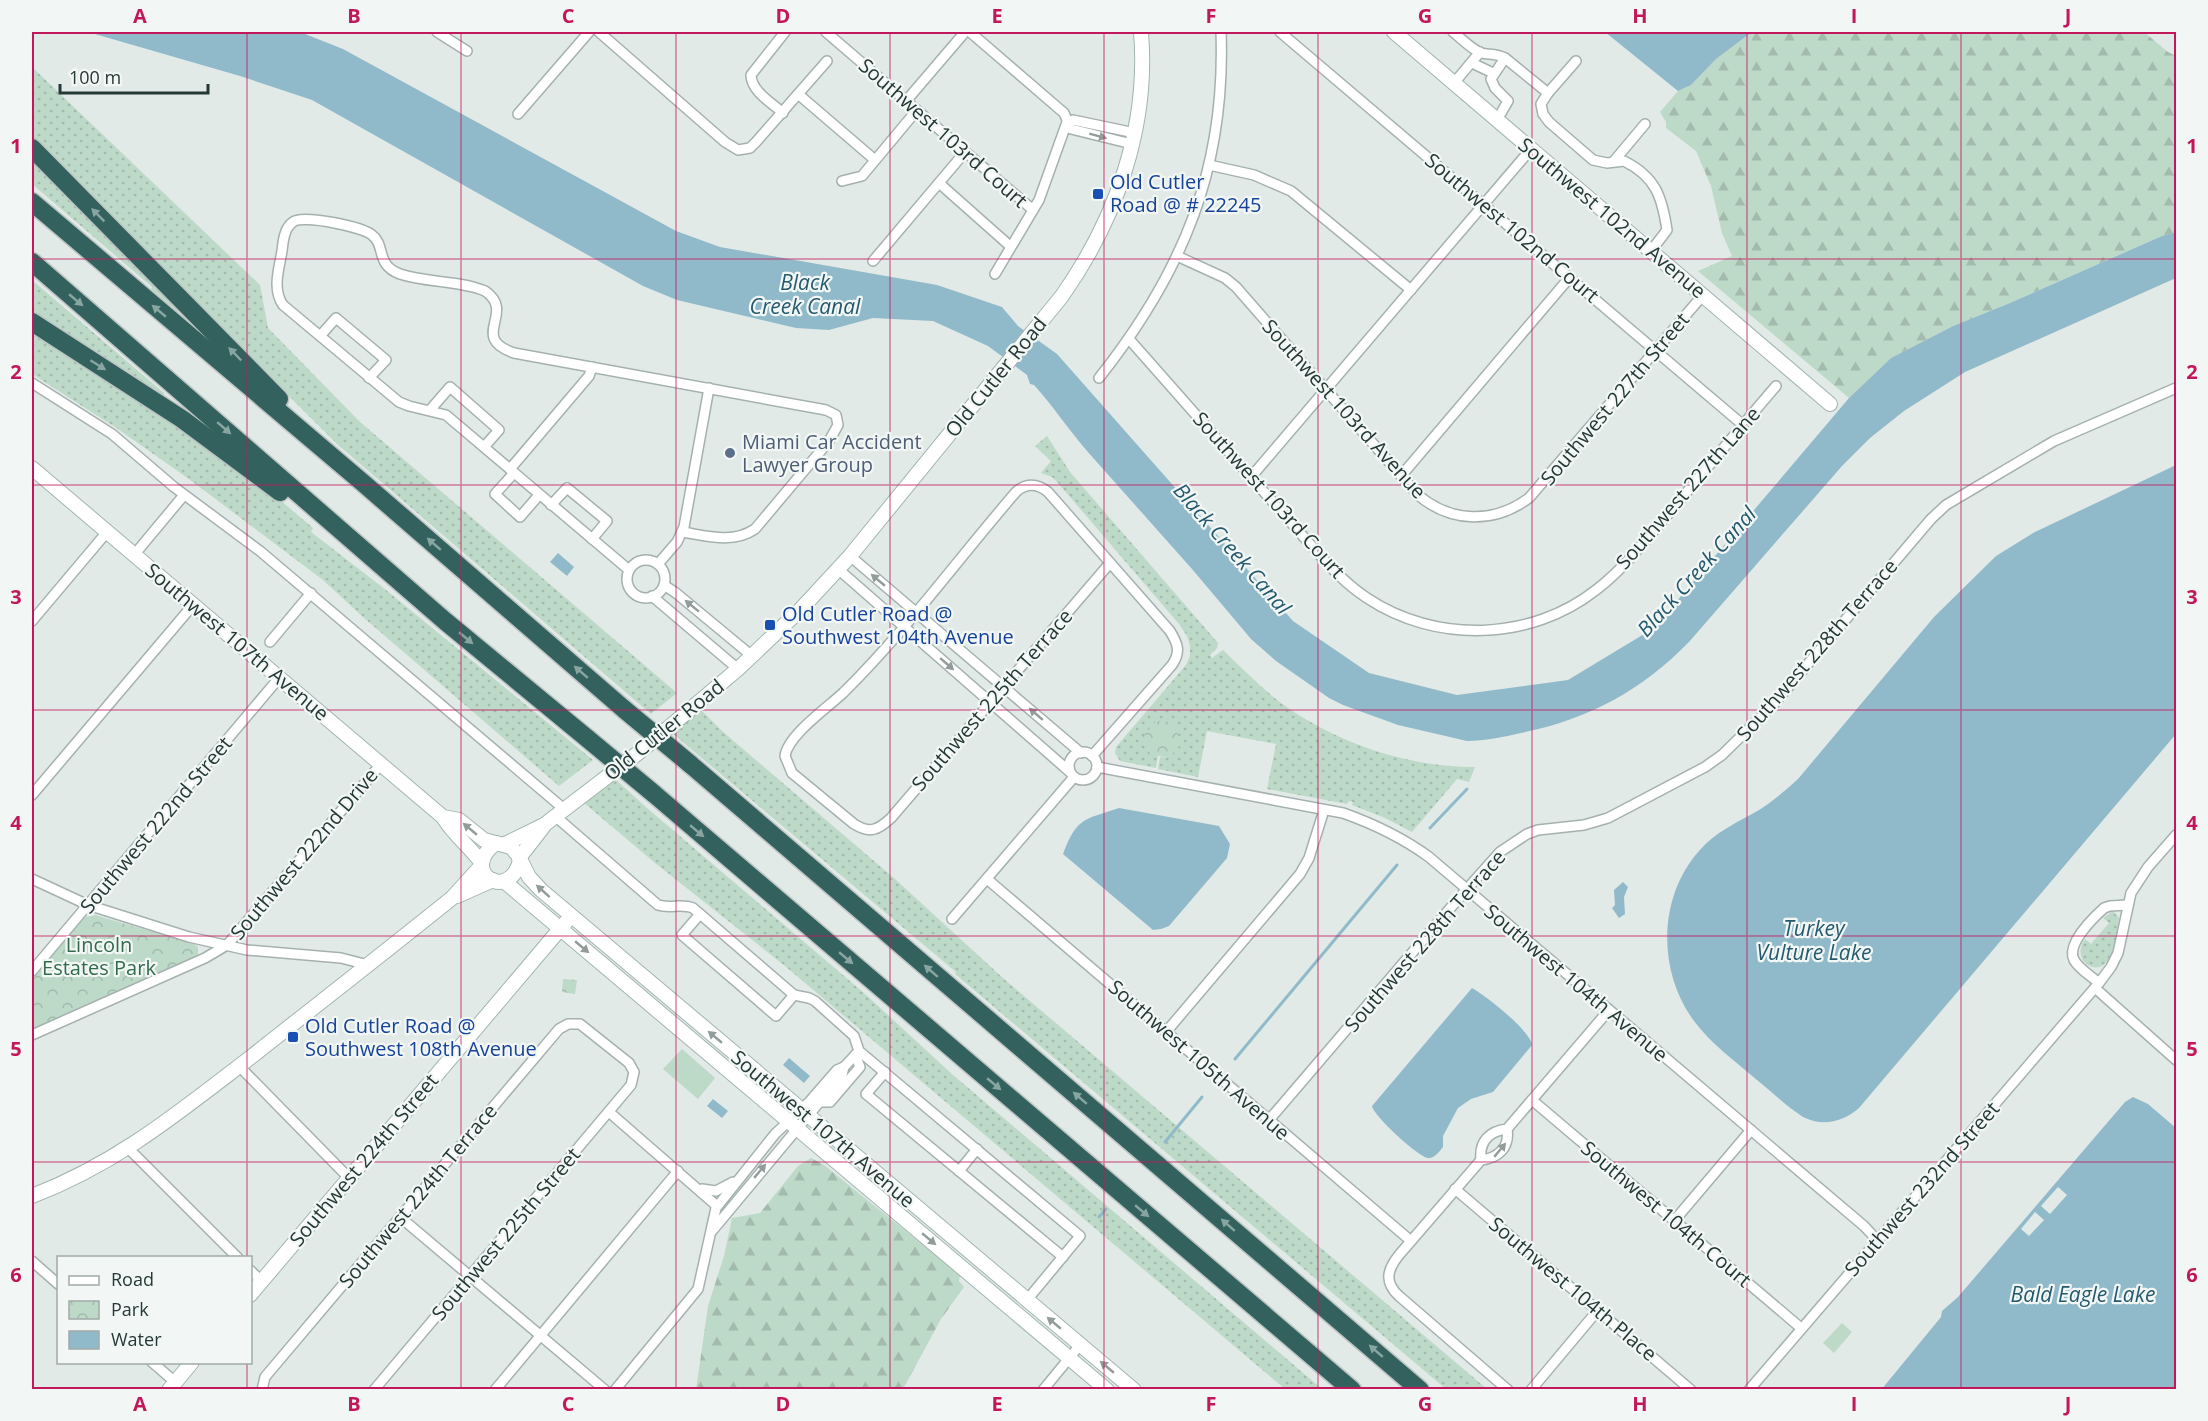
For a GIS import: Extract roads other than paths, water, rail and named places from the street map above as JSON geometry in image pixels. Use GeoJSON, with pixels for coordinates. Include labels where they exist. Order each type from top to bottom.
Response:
{"type":"FeatureCollection","features":[{"type":"Feature","properties":{"kind":"highway"},"geometry":{"type":"LineString","coordinates":[[32,148],[274,393],[291,411],[300,430]]}},
{"type":"Feature","properties":{"kind":"highway"},"geometry":{"type":"LineString","coordinates":[[32,202],[1420,1389]]}},
{"type":"Feature","properties":{"kind":"highway"},"geometry":{"type":"LineString","coordinates":[[32,262],[445,621],[653,794],[1352,1389]]}},
{"type":"Feature","properties":{"kind":"highway"},"geometry":{"type":"LineString","coordinates":[[32,322],[221,447],[445,621]]}},
{"type":"Feature","properties":{"kind":"street"},"geometry":{"type":"LineString","coordinates":[[440,32],[467,51]]}},
{"type":"Feature","properties":{"kind":"street"},"geometry":{"type":"LineString","coordinates":[[518,114],[589,32]]}},
{"type":"Feature","properties":{"kind":"street"},"geometry":{"type":"LineString","coordinates":[[599,32],[725,142],[738,150],[750,148],[827,61]]}},
{"type":"Feature","properties":{"kind":"street"},"geometry":{"type":"LineString","coordinates":[[783,113],[756,88],[751,75],[785,32]]}},
{"type":"Feature","properties":{"kind":"street","name":"Southwest 103rd Court"},"geometry":{"type":"LineString","coordinates":[[826,32],[1033,210]]}},
{"type":"Feature","properties":{"kind":"street"},"geometry":{"type":"LineString","coordinates":[[906,101],[965,32]]}},
{"type":"Feature","properties":{"kind":"street"},"geometry":{"type":"LineString","coordinates":[[970,32],[1064,113],[1071,129],[1134,138]]}},
{"type":"Feature","properties":{"kind":"street","name":"Old Cutler Road"},"geometry":{"type":"LineString","coordinates":[[500,844],[554,817],[642,750],[738,669],[801,609],[850,556],[1038,327],[1072,281],[1096,241],[1116,198],[1134,138],[1142,72],[1141,32]]}},
{"type":"Feature","properties":{"kind":"street"},"geometry":{"type":"LineString","coordinates":[[1099,378],[1152,304],[1178,256],[1194,216],[1209,165],[1220,103],[1221,32]]}},
{"type":"Feature","properties":{"kind":"street","name":"Southwest 102nd Court"},"geometry":{"type":"LineString","coordinates":[[1280,32],[1743,425]]}},
{"type":"Feature","properties":{"kind":"street","name":"Southwest 102nd Avenue"},"geometry":{"type":"LineString","coordinates":[[1394,32],[1830,404]]}},
{"type":"Feature","properties":{"kind":"street"},"geometry":{"type":"LineString","coordinates":[[1453,32],[1480,52],[1505,58],[1548,93]]}},
{"type":"Feature","properties":{"kind":"street"},"geometry":{"type":"LineString","coordinates":[[1454,83],[1480,52]]}},
{"type":"Feature","properties":{"kind":"street"},"geometry":{"type":"LineString","coordinates":[[1497,120],[1508,101],[1492,85],[1491,79],[1505,58]]}},
{"type":"Feature","properties":{"kind":"street"},"geometry":{"type":"LineString","coordinates":[[1576,61],[1548,93],[1541,109],[1549,122],[1593,160],[1607,163],[1620,160],[1628,162],[1655,185],[1666,226],[1665,236],[1651,251]]}},
{"type":"Feature","properties":{"kind":"street"},"geometry":{"type":"LineString","coordinates":[[1472,63],[1493,73]]}},
{"type":"Feature","properties":{"kind":"street"},"geometry":{"type":"LineString","coordinates":[[798,94],[875,160]]}},
{"type":"Feature","properties":{"kind":"street"},"geometry":{"type":"LineString","coordinates":[[842,181],[862,176],[917,110]]}},
{"type":"Feature","properties":{"kind":"street","name":"Southwest 103rd Court"},"geometry":{"type":"LineString","coordinates":[[995,274],[1033,210],[1067,122]]}},
{"type":"Feature","properties":{"kind":"street"},"geometry":{"type":"LineString","coordinates":[[1614,161],[1646,124]]}},
{"type":"Feature","properties":{"kind":"street"},"geometry":{"type":"LineString","coordinates":[[1251,477],[1531,149]]}},
{"type":"Feature","properties":{"kind":"street"},"geometry":{"type":"LineString","coordinates":[[873,261],[965,152]]}},
{"type":"Feature","properties":{"kind":"street"},"geometry":{"type":"LineString","coordinates":[[1209,165],[1262,178],[1292,190],[1411,290]]}},
{"type":"Feature","properties":{"kind":"street"},"geometry":{"type":"LineString","coordinates":[[939,183],[1010,246]]}},
{"type":"Feature","properties":{"kind":"street"},"geometry":{"type":"LineString","coordinates":[[629,570],[446,415],[399,402],[283,305],[278,296],[278,276],[287,229],[297,220],[327,222],[358,228],[371,234],[378,242],[381,258],[400,274],[485,291],[495,299],[498,305],[493,335],[502,349],[826,410],[836,415],[838,425],[829,441],[753,530],[740,537],[731,538],[683,532]]}},
{"type":"Feature","properties":{"kind":"street","name":"Southwest 103rd Avenue"},"geometry":{"type":"LineString","coordinates":[[1178,256],[1232,283],[1401,476],[1427,502],[1456,515],[1473,518],[1508,511],[1525,501]]}},
{"type":"Feature","properties":{"kind":"street"},"geometry":{"type":"LineString","coordinates":[[1401,476],[1570,277]]}},
{"type":"Feature","properties":{"kind":"street","name":"Southwest 227th Street"},"geometry":{"type":"LineString","coordinates":[[1525,501],[1545,481],[1703,295]]}},
{"type":"Feature","properties":{"kind":"street"},"geometry":{"type":"LineString","coordinates":[[320,336],[336,318],[386,360],[369,378]]}},
{"type":"Feature","properties":{"kind":"street","name":"Southwest 103rd Court"},"geometry":{"type":"LineString","coordinates":[[1129,339],[1317,552],[1347,583],[1380,606],[1413,621],[1461,630],[1489,631],[1509,628],[1558,613],[1599,588]]}},
{"type":"Feature","properties":{"kind":"street"},"geometry":{"type":"LineString","coordinates":[[539,495],[520,517],[495,494],[589,376],[591,367]]}},
{"type":"Feature","properties":{"kind":"street"},"geometry":{"type":"LineString","coordinates":[[32,383],[112,434],[184,495],[250,543],[311,593],[554,817],[658,905],[687,906],[700,914],[794,995],[809,998],[815,1002],[854,1036],[860,1068],[830,1102],[820,1102]]}},
{"type":"Feature","properties":{"kind":"street","name":"Southwest 227th Lane"},"geometry":{"type":"LineString","coordinates":[[1599,588],[1632,556],[1776,386]]}},
{"type":"Feature","properties":{"kind":"street"},"geometry":{"type":"LineString","coordinates":[[430,410],[450,387],[499,430],[484,447]]}},
{"type":"Feature","properties":{"kind":"street"},"geometry":{"type":"LineString","coordinates":[[658,564],[683,532],[709,388]]}},
{"type":"Feature","properties":{"kind":"street","name":"Southwest 228th Terrace"},"geometry":{"type":"LineString","coordinates":[[1269,1120],[1500,852],[1527,834],[1584,825],[1608,818],[1716,760],[1773,705],[1941,508],[2054,441],[2176,388]]}},
{"type":"Feature","properties":{"kind":"street","name":"Southwest 107th Avenue"},"geometry":{"type":"LineString","coordinates":[[32,468],[443,817]]}},
{"type":"Feature","properties":{"kind":"street"},"geometry":{"type":"LineString","coordinates":[[904,627],[1016,492],[1025,486],[1034,485],[1048,492],[1170,632],[1178,646],[1178,655],[1172,665],[1092,756]]}},
{"type":"Feature","properties":{"kind":"street"},"geometry":{"type":"LineString","coordinates":[[551,505],[567,488],[607,521],[592,539]]}},
{"type":"Feature","properties":{"kind":"street"},"geometry":{"type":"LineString","coordinates":[[134,555],[184,495]]}},
{"type":"Feature","properties":{"kind":"street"},"geometry":{"type":"LineString","coordinates":[[32,621],[107,532]]}},
{"type":"Feature","properties":{"kind":"street"},"geometry":{"type":"LineString","coordinates":[[850,556],[1081,753],[1092,756]]}},
{"type":"Feature","properties":{"kind":"street"},"geometry":{"type":"LineString","coordinates":[[642,560],[658,564],[664,574],[664,585],[657,594],[646,598],[634,594],[628,583],[629,570],[642,560]]}},
{"type":"Feature","properties":{"kind":"street","name":"Southwest 225th Terrace"},"geometry":{"type":"LineString","coordinates":[[904,627],[844,691],[792,739],[785,751],[785,761],[792,772],[854,824],[870,830],[879,828],[891,818],[1110,563]]}},
{"type":"Feature","properties":{"kind":"street"},"geometry":{"type":"LineString","coordinates":[[838,569],[1072,774],[1082,780],[1088,780],[1097,767],[1092,756]]}},
{"type":"Feature","properties":{"kind":"street"},"geometry":{"type":"LineString","coordinates":[[664,585],[752,656]]}},
{"type":"Feature","properties":{"kind":"street"},"geometry":{"type":"LineString","coordinates":[[270,642],[311,593]]}},
{"type":"Feature","properties":{"kind":"street"},"geometry":{"type":"LineString","coordinates":[[652,596],[738,669]]}},
{"type":"Feature","properties":{"kind":"street"},"geometry":{"type":"LineString","coordinates":[[32,795],[193,605]]}},
{"type":"Feature","properties":{"kind":"street"},"geometry":{"type":"LineString","coordinates":[[700,635],[711,622]]}},
{"type":"Feature","properties":{"kind":"street","name":"Southwest 222nd Street"},"geometry":{"type":"LineString","coordinates":[[32,971],[279,678]]}},
{"type":"Feature","properties":{"kind":"street"},"geometry":{"type":"LineString","coordinates":[[952,919],[1072,774],[1071,760],[1081,753]]}},
{"type":"Feature","properties":{"kind":"street","name":"Southwest 222nd Drive"},"geometry":{"type":"LineString","coordinates":[[32,1035],[205,958],[227,945],[381,764]]}},
{"type":"Feature","properties":{"kind":"street","name":"Southwest 104th Avenue"},"geometry":{"type":"LineString","coordinates":[[1097,767],[1324,810],[1365,820],[1407,842],[1429,857],[1878,1240]]}},
{"type":"Feature","properties":{"kind":"street"},"geometry":{"type":"LineString","coordinates":[[1166,1032],[1300,874],[1309,858],[1324,810]]}},
{"type":"Feature","properties":{"kind":"street"},"geometry":{"type":"LineString","coordinates":[[443,817],[459,820],[480,838],[513,849],[520,860],[514,876],[452,898]]}},
{"type":"Feature","properties":{"kind":"street"},"geometry":{"type":"LineString","coordinates":[[443,817],[450,830],[472,849],[486,875],[499,881]]}},
{"type":"Feature","properties":{"kind":"street","name":"Old Cutler Road"},"geometry":{"type":"LineString","coordinates":[[520,860],[554,817]]}},
{"type":"Feature","properties":{"kind":"street","name":"Southwest 232nd Street"},"geometry":{"type":"LineString","coordinates":[[1749,1389],[2111,967],[2118,953],[2131,893],[2139,879],[2176,835]]}},
{"type":"Feature","properties":{"kind":"street"},"geometry":{"type":"LineString","coordinates":[[32,1196],[81,1174],[128,1148],[168,1121],[452,898],[481,864],[487,850],[500,844]]}},
{"type":"Feature","properties":{"kind":"street","name":"Southwest 107th Avenue"},"geometry":{"type":"LineString","coordinates":[[520,860],[532,881],[797,1118],[1107,1389]]}},
{"type":"Feature","properties":{"kind":"street"},"geometry":{"type":"LineString","coordinates":[[32,879],[88,905],[189,937],[247,950],[341,958],[368,964]]}},
{"type":"Feature","properties":{"kind":"street","name":"Southwest 105th Avenue"},"geometry":{"type":"LineString","coordinates":[[987,879],[1411,1241]]}},
{"type":"Feature","properties":{"kind":"street","name":"Southwest 107th Avenue"},"geometry":{"type":"LineString","coordinates":[[499,881],[1027,1300],[1134,1389]]}},
{"type":"Feature","properties":{"kind":"street"},"geometry":{"type":"LineString","coordinates":[[2127,905],[2104,908],[2074,945],[2073,957],[2097,985],[2176,1060]]}},
{"type":"Feature","properties":{"kind":"street"},"geometry":{"type":"LineString","coordinates":[[700,914],[682,935],[776,1016],[794,995]]}},
{"type":"Feature","properties":{"kind":"street","name":"Southwest 224th Street"},"geometry":{"type":"LineString","coordinates":[[252,1293],[571,916]]}},
{"type":"Feature","properties":{"kind":"street"},"geometry":{"type":"LineString","coordinates":[[1508,1389],[1392,1289],[1388,1281],[1391,1266],[1480,1160],[1481,1148],[1486,1138],[1495,1131],[1507,1129],[1609,1010]]}},
{"type":"Feature","properties":{"kind":"street","name":"Southwest 224th Terrace"},"geometry":{"type":"LineString","coordinates":[[262,1389],[265,1377],[559,1029],[574,1023],[583,1025],[629,1064],[634,1075]]}},
{"type":"Feature","properties":{"kind":"street"},"geometry":{"type":"LineString","coordinates":[[711,1233],[797,1118],[837,1070],[844,1067],[857,1053]]}},
{"type":"Feature","properties":{"kind":"street"},"geometry":{"type":"LineString","coordinates":[[857,1053],[885,1072],[1080,1236],[1027,1300]]}},
{"type":"Feature","properties":{"kind":"street"},"geometry":{"type":"LineString","coordinates":[[239,1066],[349,1178]]}},
{"type":"Feature","properties":{"kind":"street"},"geometry":{"type":"LineString","coordinates":[[615,1389],[695,1296],[714,1212],[720,1203],[797,1118],[820,1102],[842,1075],[844,1067]]}},
{"type":"Feature","properties":{"kind":"street"},"geometry":{"type":"LineString","coordinates":[[885,1072],[866,1094],[1063,1257]]}},
{"type":"Feature","properties":{"kind":"street","name":"Southwest 225th Street"},"geometry":{"type":"LineString","coordinates":[[374,1389],[628,1090],[634,1075]]}},
{"type":"Feature","properties":{"kind":"street","name":"Southwest 104th Court"},"geometry":{"type":"LineString","coordinates":[[1532,1100],[1801,1328]]}},
{"type":"Feature","properties":{"kind":"street"},"geometry":{"type":"LineString","coordinates":[[609,1112],[697,1187],[720,1203],[737,1199]]}},
{"type":"Feature","properties":{"kind":"street"},"geometry":{"type":"LineString","coordinates":[[1480,1160],[1493,1158],[1500,1153],[1507,1142],[1507,1129]]}},
{"type":"Feature","properties":{"kind":"street"},"geometry":{"type":"LineString","coordinates":[[1674,1221],[1750,1130]]}},
{"type":"Feature","properties":{"kind":"street"},"geometry":{"type":"LineString","coordinates":[[128,1148],[237,1256]]}},
{"type":"Feature","properties":{"kind":"street"},"geometry":{"type":"LineString","coordinates":[[959,1171],[977,1149]]}},
{"type":"Feature","properties":{"kind":"street"},"geometry":{"type":"LineString","coordinates":[[495,1389],[678,1171]]}},
{"type":"Feature","properties":{"kind":"street"},"geometry":{"type":"LineString","coordinates":[[697,1187],[708,1191],[718,1191],[743,1175]]}},
{"type":"Feature","properties":{"kind":"street","name":"Southwest 104th Place"},"geometry":{"type":"LineString","coordinates":[[1455,1189],[1690,1389]]}},
{"type":"Feature","properties":{"kind":"street"},"geometry":{"type":"LineString","coordinates":[[400,1217],[605,1389]]}},
{"type":"Feature","properties":{"kind":"street"},"geometry":{"type":"LineString","coordinates":[[32,1261],[57,1283]]}},
{"type":"Feature","properties":{"kind":"street"},"geometry":{"type":"LineString","coordinates":[[252,1272],[262,1282]]}},
{"type":"Feature","properties":{"kind":"street"},"geometry":{"type":"LineString","coordinates":[[1531,1389],[1598,1310]]}},
{"type":"Feature","properties":{"kind":"street"},"geometry":{"type":"LineString","coordinates":[[1043,1389],[1080,1345]]}},
{"type":"Feature","properties":{"kind":"street"},"geometry":{"type":"LineString","coordinates":[[154,1364],[172,1386],[190,1364]]}},
{"type":"Feature","properties":{"kind":"water","name":"Black Creek Canal"},"geometry":{"type":"Polygon","coordinates":[[[88,32],[300,32],[343,49],[676,231],[720,247],[937,285],[1002,307],[1018,326],[1057,354],[1293,621],[1369,673],[1457,695],[1568,680],[1654,628],[1849,398],[1891,358],[1953,326],[2176,232],[2176,278],[1965,372],[1904,411],[1870,438],[1842,466],[1689,642],[1633,689],[1569,720],[1508,736],[1467,741],[1398,725],[1343,705],[1329,698],[1276,661],[1251,639],[1087,451],[1041,393],[1030,384],[1027,375],[988,346],[933,321],[873,318],[829,330],[796,328],[677,300],[643,286],[312,100],[240,76],[88,32]]]}},
{"type":"Feature","properties":{"kind":"water"},"geometry":{"type":"Polygon","coordinates":[[[1605,32],[1752,32],[1716,59],[1691,85],[1678,91],[1605,32]]]}},
{"type":"Feature","properties":{"kind":"water","name":"Turkey Vulture Lake"},"geometry":{"type":"Polygon","coordinates":[[[2176,465],[2176,734],[1859,1108],[1846,1117],[1832,1122],[1818,1122],[1803,1117],[1716,1045],[1694,1021],[1682,1001],[1673,980],[1667,934],[1676,890],[1685,869],[1712,838],[1764,807],[1798,779],[1934,617],[1996,556],[2035,532],[2176,465]]]}},
{"type":"Feature","properties":{"kind":"water"},"geometry":{"type":"Polygon","coordinates":[[[558,553],[574,567],[567,576],[550,562],[558,553]]]}},
{"type":"Feature","properties":{"kind":"water"},"geometry":{"type":"Polygon","coordinates":[[[1119,808],[1219,826],[1230,844],[1227,858],[1169,926],[1153,930],[1063,854],[1073,832],[1084,821],[1119,808]]]}},
{"type":"Feature","properties":{"kind":"water"},"geometry":{"type":"Polygon","coordinates":[[[1623,882],[1628,887],[1624,897],[1625,914],[1619,918],[1612,908],[1615,905],[1614,890],[1623,882]]]}},
{"type":"Feature","properties":{"kind":"water"},"geometry":{"type":"Polygon","coordinates":[[[1472,988],[1516,1022],[1532,1045],[1493,1092],[1471,1099],[1458,1108],[1443,1136],[1443,1147],[1434,1156],[1428,1158],[1422,1156],[1396,1135],[1372,1106],[1472,988]]]}},
{"type":"Feature","properties":{"kind":"water"},"geometry":{"type":"Polygon","coordinates":[[[789,1058],[810,1076],[804,1083],[783,1065],[789,1058]]]}},
{"type":"Feature","properties":{"kind":"water","name":"Bald Eagle Lake"},"geometry":{"type":"Polygon","coordinates":[[[2133,1097],[2148,1104],[2176,1128],[2176,1389],[1881,1390],[1941,1317],[1942,1311],[1958,1297],[2125,1102],[2133,1097]]]}},
{"type":"Feature","properties":{"kind":"water"},"geometry":{"type":"Polygon","coordinates":[[[713,1099],[728,1111],[722,1118],[707,1106],[713,1099]]]}},
{"type":"Feature","properties":{"kind":"waterway"},"geometry":{"type":"LineString","coordinates":[[1430,828],[1467,789]]}},
{"type":"Feature","properties":{"kind":"waterway"},"geometry":{"type":"LineString","coordinates":[[1235,1059],[1397,865]]}},
{"type":"Feature","properties":{"kind":"waterway"},"geometry":{"type":"LineString","coordinates":[[1165,1142],[1202,1097]]}},
{"type":"Feature","properties":{"kind":"waterway"},"geometry":{"type":"LineString","coordinates":[[1099,1217],[1106,1209]]}},
{"type":"Feature","properties":{"kind":"place","name":"Old Cutler Road @ # 22245"},"geometry":{"type":"Point","coordinates":[1098,194]}},
{"type":"Feature","properties":{"kind":"place","name":"Miami Car Accident Lawyer Group"},"geometry":{"type":"Point","coordinates":[730,453]}},
{"type":"Feature","properties":{"kind":"place","name":"Old Cutler Road @ Southwest 104th Avenue"},"geometry":{"type":"Point","coordinates":[770,625]}},
{"type":"Feature","properties":{"kind":"place","name":"Old Cutler Road @ Southwest 108th Avenue"},"geometry":{"type":"Point","coordinates":[293,1037]}},
{"type":"Feature","properties":{"kind":"park label","name":"Lincoln Estates Park"},"geometry":{"type":"Point","coordinates":[99,956]}}]}
